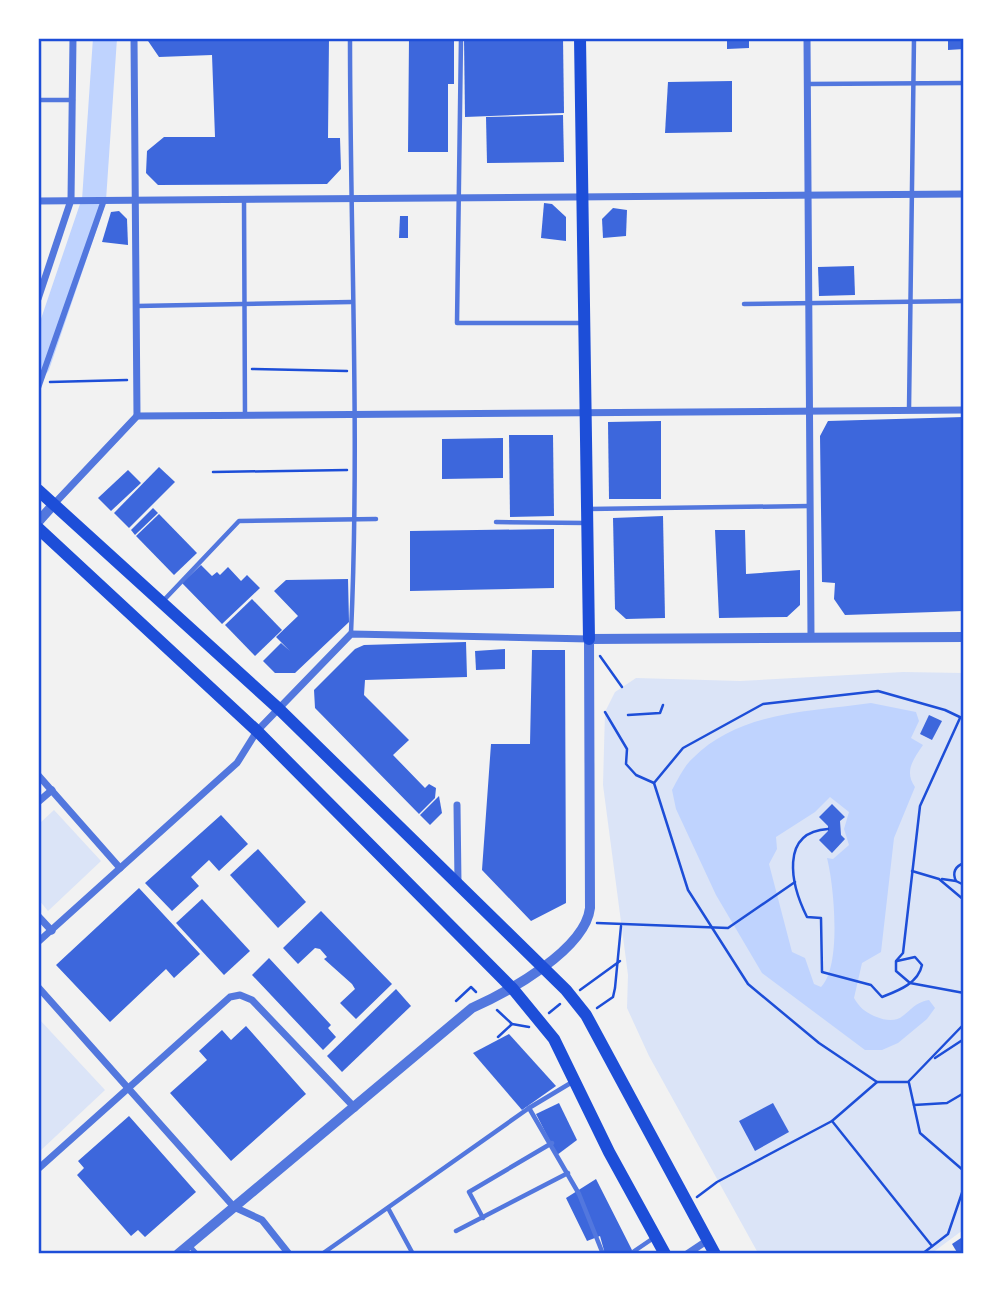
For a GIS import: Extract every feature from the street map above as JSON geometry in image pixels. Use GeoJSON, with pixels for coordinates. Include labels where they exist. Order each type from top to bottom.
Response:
{"type":"FeatureCollection","features":[{"type":"Feature","properties":{"kind":"main road"},"geometry":{"type":"LineString","coordinates":[[580,38],[589,639]]}},
{"type":"Feature","properties":{"kind":"main road"},"geometry":{"type":"LineString","coordinates":[[38,490],[279,709],[540,968],[566,990],[586,1015],[715,1254]]}},
{"type":"Feature","properties":{"kind":"main road"},"geometry":{"type":"LineString","coordinates":[[38,528],[257,731],[513,989],[554,1039],[665,1254]]}},
{"type":"Feature","properties":{"kind":"street"},"geometry":{"type":"LineString","coordinates":[[38,299],[71,200],[73,38]]}},
{"type":"Feature","properties":{"kind":"street"},"geometry":{"type":"LineString","coordinates":[[38,522],[137,416],[134,38]]}},
{"type":"Feature","properties":{"kind":"street"},"geometry":{"type":"LineString","coordinates":[[807,38],[811,636]]}},
{"type":"Feature","properties":{"kind":"street"},"geometry":{"type":"LineString","coordinates":[[38,201],[964,194]]}},
{"type":"Feature","properties":{"kind":"street"},"geometry":{"type":"LineString","coordinates":[[39,385],[104,200]]}},
{"type":"Feature","properties":{"kind":"street"},"geometry":{"type":"LineString","coordinates":[[137,416],[964,410]]}},
{"type":"Feature","properties":{"kind":"street"},"geometry":{"type":"LineString","coordinates":[[38,942],[237,763],[257,731],[351,634],[589,639],[964,637]]}},
{"type":"Feature","properties":{"kind":"street"},"geometry":{"type":"LineString","coordinates":[[178,1254],[193,1249],[234,1207],[472,1008],[513,989],[578,936],[587,922],[590,908],[589,639]]}},
{"type":"Feature","properties":{"kind":"street"},"geometry":{"type":"LineString","coordinates":[[38,775],[120,868]]}},
{"type":"Feature","properties":{"kind":"street"},"geometry":{"type":"LineString","coordinates":[[38,802],[52,790]]}},
{"type":"Feature","properties":{"kind":"street"},"geometry":{"type":"LineString","coordinates":[[457,805],[458,887]]}},
{"type":"Feature","properties":{"kind":"street"},"geometry":{"type":"LineString","coordinates":[[38,916],[52,931]]}},
{"type":"Feature","properties":{"kind":"street"},"geometry":{"type":"LineString","coordinates":[[38,987],[234,1207],[262,1220],[289,1254]]}},
{"type":"Feature","properties":{"kind":"street"},"geometry":{"type":"LineString","coordinates":[[38,1169],[230,997],[240,995],[252,1000],[355,1108]]}},
{"type":"Feature","properties":{"kind":"street"},"geometry":{"type":"LineString","coordinates":[[687,1254],[708,1240]]}},
{"type":"Feature","properties":{"kind":"lane"},"geometry":{"type":"LineString","coordinates":[[350,38],[351,302],[356,470],[351,634]]}},
{"type":"Feature","properties":{"kind":"lane"},"geometry":{"type":"LineString","coordinates":[[461,38],[461,196],[457,323],[584,323]]}},
{"type":"Feature","properties":{"kind":"lane"},"geometry":{"type":"LineString","coordinates":[[909,410],[914,38]]}},
{"type":"Feature","properties":{"kind":"lane"},"geometry":{"type":"LineString","coordinates":[[807,84],[964,83]]}},
{"type":"Feature","properties":{"kind":"lane"},"geometry":{"type":"LineString","coordinates":[[38,100],[74,100]]}},
{"type":"Feature","properties":{"kind":"lane"},"geometry":{"type":"LineString","coordinates":[[244,198],[246,415]]}},
{"type":"Feature","properties":{"kind":"lane"},"geometry":{"type":"LineString","coordinates":[[744,304],[964,301]]}},
{"type":"Feature","properties":{"kind":"lane"},"geometry":{"type":"LineString","coordinates":[[137,306],[351,302]]}},
{"type":"Feature","properties":{"kind":"lane"},"geometry":{"type":"LineString","coordinates":[[587,509],[811,506]]}},
{"type":"Feature","properties":{"kind":"lane"},"geometry":{"type":"LineString","coordinates":[[163,601],[239,521],[376,519]]}},
{"type":"Feature","properties":{"kind":"lane"},"geometry":{"type":"LineString","coordinates":[[496,522],[587,523]]}},
{"type":"Feature","properties":{"kind":"lane"},"geometry":{"type":"LineString","coordinates":[[322,1254],[529,1108],[575,1080]]}},
{"type":"Feature","properties":{"kind":"lane"},"geometry":{"type":"LineString","coordinates":[[529,1108],[568,1173],[603,1254]]}},
{"type":"Feature","properties":{"kind":"lane"},"geometry":{"type":"LineString","coordinates":[[483,1218],[469,1192],[552,1143]]}},
{"type":"Feature","properties":{"kind":"lane"},"geometry":{"type":"LineString","coordinates":[[456,1231],[568,1173]]}},
{"type":"Feature","properties":{"kind":"lane"},"geometry":{"type":"LineString","coordinates":[[388,1208],[413,1254]]}},
{"type":"Feature","properties":{"kind":"lane"},"geometry":{"type":"LineString","coordinates":[[630,1254],[656,1236]]}},
{"type":"Feature","properties":{"kind":"path"},"geometry":{"type":"LineString","coordinates":[[246,369],[353,371]]}},
{"type":"Feature","properties":{"kind":"path"},"geometry":{"type":"LineString","coordinates":[[39,385],[137,379]]}},
{"type":"Feature","properties":{"kind":"path"},"geometry":{"type":"LineString","coordinates":[[213,472],[356,470]]}},
{"type":"Feature","properties":{"kind":"path"},"geometry":{"type":"LineString","coordinates":[[589,639],[621,687]]}},
{"type":"Feature","properties":{"kind":"path"},"geometry":{"type":"LineString","coordinates":[[654,783],[683,748],[763,704],[878,691],[945,710],[962,718],[920,807],[902,953],[897,961],[897,971],[910,983],[964,993]]}},
{"type":"Feature","properties":{"kind":"path"},"geometry":{"type":"LineString","coordinates":[[628,715],[660,713],[663,705]]}},
{"type":"Feature","properties":{"kind":"path"},"geometry":{"type":"LineString","coordinates":[[605,712],[627,749],[626,764],[636,775],[654,783],[688,890],[748,984],[810,1035],[877,1082],[908,1082],[964,1024]]}},
{"type":"Feature","properties":{"kind":"path"},"geometry":{"type":"LineString","coordinates":[[826,829],[804,835],[794,846],[795,883],[807,917],[821,918],[822,972],[871,985],[882,997],[919,976],[922,965],[915,957],[897,961]]}},
{"type":"Feature","properties":{"kind":"path"},"geometry":{"type":"LineString","coordinates":[[956,881],[954,870],[964,863]]}},
{"type":"Feature","properties":{"kind":"path"},"geometry":{"type":"LineString","coordinates":[[912,872],[964,885]]}},
{"type":"Feature","properties":{"kind":"path"},"geometry":{"type":"LineString","coordinates":[[939,879],[964,900]]}},
{"type":"Feature","properties":{"kind":"path"},"geometry":{"type":"LineString","coordinates":[[587,922],[621,926],[672,928],[709,925],[729,928],[795,883]]}},
{"type":"Feature","properties":{"kind":"path"},"geometry":{"type":"LineString","coordinates":[[586,1015],[612,998],[620,961],[621,926]]}},
{"type":"Feature","properties":{"kind":"path"},"geometry":{"type":"LineString","coordinates":[[579,991],[620,961]]}},
{"type":"Feature","properties":{"kind":"path"},"geometry":{"type":"LineString","coordinates":[[456,1001],[471,987],[481,996]]}},
{"type":"Feature","properties":{"kind":"path"},"geometry":{"type":"LineString","coordinates":[[548,1013],[568,999]]}},
{"type":"Feature","properties":{"kind":"path"},"geometry":{"type":"LineString","coordinates":[[491,1006],[512,1024],[527,1028],[538,1021]]}},
{"type":"Feature","properties":{"kind":"path"},"geometry":{"type":"LineString","coordinates":[[498,1037],[512,1024]]}},
{"type":"Feature","properties":{"kind":"path"},"geometry":{"type":"LineString","coordinates":[[929,1062],[964,1038]]}},
{"type":"Feature","properties":{"kind":"path"},"geometry":{"type":"LineString","coordinates":[[689,1203],[717,1182],[832,1121],[877,1082]]}},
{"type":"Feature","properties":{"kind":"path"},"geometry":{"type":"LineString","coordinates":[[908,1082],[920,1133],[964,1171]]}},
{"type":"Feature","properties":{"kind":"path"},"geometry":{"type":"LineString","coordinates":[[914,1105],[947,1102],[964,1093]]}},
{"type":"Feature","properties":{"kind":"path"},"geometry":{"type":"LineString","coordinates":[[832,1121],[932,1246]]}},
{"type":"Feature","properties":{"kind":"path"},"geometry":{"type":"LineString","coordinates":[[922,1254],[948,1234],[964,1187]]}},
{"type":"Feature","properties":{"kind":"shaded area"},"geometry":{"type":"Polygon","coordinates":[[[903,672],[963,673],[963,1230],[932,1253],[758,1253],[649,1056],[627,1008],[628,975],[603,785],[605,712],[615,692],[636,678],[740,681],[903,672]]]}},
{"type":"Feature","properties":{"kind":"shaded area"},"geometry":{"type":"Polygon","coordinates":[[[54,810],[101,861],[48,911],[39,900],[39,824],[54,810]]]}},
{"type":"Feature","properties":{"kind":"shaded area"},"geometry":{"type":"Polygon","coordinates":[[[39,1019],[105,1090],[39,1152],[39,1019]]]}},
{"type":"Feature","properties":{"kind":"water"},"geometry":{"type":"Polygon","coordinates":[[[871,703],[916,712],[919,721],[911,738],[923,745],[911,766],[910,776],[915,787],[894,838],[881,952],[862,963],[854,998],[865,1011],[893,1020],[921,1002],[929,1000],[935,1008],[927,1019],[898,1043],[882,1050],[865,1050],[762,973],[716,895],[676,809],[672,790],[693,758],[732,731],[776,716],[871,703]],[[830,797],[815,812],[776,837],[777,849],[769,864],[792,952],[805,958],[814,984],[821,987],[828,977],[834,944],[834,905],[827,858],[833,859],[849,845],[844,829],[849,812],[830,797]]]}},
{"type":"Feature","properties":{"kind":"building"},"geometry":{"type":"Polygon","coordinates":[[[146,38],[329,38],[328,138],[340,138],[341,169],[327,184],[158,185],[146,173],[147,151],[164,137],[215,137],[212,55],[159,57],[146,38]]]}},
{"type":"Feature","properties":{"kind":"building"},"geometry":{"type":"Polygon","coordinates":[[[409,38],[454,38],[454,84],[448,84],[448,152],[408,152],[409,38]]]}},
{"type":"Feature","properties":{"kind":"building"},"geometry":{"type":"Polygon","coordinates":[[[464,38],[563,38],[564,113],[465,117],[464,38]]]}},
{"type":"Feature","properties":{"kind":"building"},"geometry":{"type":"Polygon","coordinates":[[[727,38],[749,38],[749,48],[727,49],[727,38]]]}},
{"type":"Feature","properties":{"kind":"building"},"geometry":{"type":"Polygon","coordinates":[[[948,38],[964,38],[964,49],[948,50],[948,38]]]}},
{"type":"Feature","properties":{"kind":"building"},"geometry":{"type":"Polygon","coordinates":[[[732,81],[732,132],[665,133],[668,82],[732,81]]]}},
{"type":"Feature","properties":{"kind":"building"},"geometry":{"type":"Polygon","coordinates":[[[563,115],[564,162],[487,163],[486,117],[563,115]]]}},
{"type":"Feature","properties":{"kind":"building"},"geometry":{"type":"Polygon","coordinates":[[[544,203],[552,204],[566,217],[566,241],[541,238],[544,203]]]}},
{"type":"Feature","properties":{"kind":"building"},"geometry":{"type":"Polygon","coordinates":[[[613,208],[627,210],[626,236],[603,238],[602,219],[613,208]]]}},
{"type":"Feature","properties":{"kind":"building"},"geometry":{"type":"Polygon","coordinates":[[[119,211],[127,219],[128,245],[102,242],[111,212],[119,211]]]}},
{"type":"Feature","properties":{"kind":"building"},"geometry":{"type":"Polygon","coordinates":[[[400,216],[408,216],[408,238],[399,238],[400,216]]]}},
{"type":"Feature","properties":{"kind":"building"},"geometry":{"type":"Polygon","coordinates":[[[854,266],[855,295],[819,296],[818,267],[854,266]]]}},
{"type":"Feature","properties":{"kind":"building"},"geometry":{"type":"Polygon","coordinates":[[[964,417],[964,611],[845,615],[834,599],[835,583],[822,582],[820,436],[828,421],[964,417]]]}},
{"type":"Feature","properties":{"kind":"building"},"geometry":{"type":"Polygon","coordinates":[[[661,421],[661,499],[609,499],[608,422],[661,421]]]}},
{"type":"Feature","properties":{"kind":"building"},"geometry":{"type":"Polygon","coordinates":[[[509,435],[553,435],[554,516],[510,517],[509,435]]]}},
{"type":"Feature","properties":{"kind":"building"},"geometry":{"type":"Polygon","coordinates":[[[503,438],[503,478],[442,479],[442,439],[503,438]]]}},
{"type":"Feature","properties":{"kind":"building"},"geometry":{"type":"Polygon","coordinates":[[[159,467],[175,482],[129,528],[114,513],[159,467]]]}},
{"type":"Feature","properties":{"kind":"building"},"geometry":{"type":"Polygon","coordinates":[[[128,470],[141,483],[111,511],[98,498],[128,470]]]}},
{"type":"Feature","properties":{"kind":"building"},"geometry":{"type":"Polygon","coordinates":[[[153,508],[158,513],[135,535],[131,530],[153,508]]]}},
{"type":"Feature","properties":{"kind":"building"},"geometry":{"type":"Polygon","coordinates":[[[159,514],[197,553],[174,575],[136,536],[159,514]]]}},
{"type":"Feature","properties":{"kind":"building"},"geometry":{"type":"Polygon","coordinates":[[[663,516],[665,618],[626,619],[615,609],[613,518],[663,516]]]}},
{"type":"Feature","properties":{"kind":"building"},"geometry":{"type":"Polygon","coordinates":[[[554,529],[554,588],[410,591],[410,531],[554,529]]]}},
{"type":"Feature","properties":{"kind":"building"},"geometry":{"type":"Polygon","coordinates":[[[715,530],[745,530],[746,574],[800,570],[800,605],[787,617],[719,618],[715,530]]]}},
{"type":"Feature","properties":{"kind":"building"},"geometry":{"type":"Polygon","coordinates":[[[201,565],[212,576],[217,572],[220,575],[228,567],[241,581],[247,575],[260,588],[222,624],[182,583],[201,565]]]}},
{"type":"Feature","properties":{"kind":"building"},"geometry":{"type":"Polygon","coordinates":[[[348,579],[349,622],[295,673],[275,673],[263,661],[281,643],[290,651],[276,637],[298,616],[274,591],[286,580],[348,579]]]}},
{"type":"Feature","properties":{"kind":"building"},"geometry":{"type":"Polygon","coordinates":[[[252,599],[282,630],[255,656],[225,625],[252,599]]]}},
{"type":"Feature","properties":{"kind":"building"},"geometry":{"type":"Polygon","coordinates":[[[466,642],[467,677],[365,680],[364,695],[409,740],[393,755],[425,788],[429,784],[436,788],[435,798],[419,814],[315,708],[314,690],[355,649],[364,645],[466,642]]]}},
{"type":"Feature","properties":{"kind":"building"},"geometry":{"type":"Polygon","coordinates":[[[505,649],[505,669],[476,670],[475,651],[505,649]]]}},
{"type":"Feature","properties":{"kind":"building"},"geometry":{"type":"Polygon","coordinates":[[[532,650],[565,650],[566,903],[531,921],[482,870],[491,744],[530,744],[532,650]]]}},
{"type":"Feature","properties":{"kind":"building"},"geometry":{"type":"Polygon","coordinates":[[[929,715],[942,721],[932,740],[920,734],[929,715]]]}},
{"type":"Feature","properties":{"kind":"building"},"geometry":{"type":"Polygon","coordinates":[[[439,796],[442,813],[430,825],[420,815],[439,796]]]}},
{"type":"Feature","properties":{"kind":"building"},"geometry":{"type":"Polygon","coordinates":[[[832,804],[845,817],[840,821],[841,835],[845,839],[832,853],[819,840],[828,831],[828,826],[819,817],[832,804]]]}},
{"type":"Feature","properties":{"kind":"building"},"geometry":{"type":"Polygon","coordinates":[[[221,815],[248,844],[219,871],[209,860],[191,877],[199,886],[172,911],[145,883],[221,815]]]}},
{"type":"Feature","properties":{"kind":"building"},"geometry":{"type":"Polygon","coordinates":[[[258,849],[306,902],[278,928],[230,875],[258,849]]]}},
{"type":"Feature","properties":{"kind":"building"},"geometry":{"type":"Polygon","coordinates":[[[139,888],[200,954],[174,978],[166,969],[110,1022],[56,965],[139,888]]]}},
{"type":"Feature","properties":{"kind":"building"},"geometry":{"type":"Polygon","coordinates":[[[202,899],[250,951],[224,975],[176,923],[202,899]]]}},
{"type":"Feature","properties":{"kind":"building"},"geometry":{"type":"Polygon","coordinates":[[[321,911],[392,984],[356,1019],[340,1003],[355,989],[324,959],[327,957],[320,949],[315,948],[298,964],[283,948],[321,911]]]}},
{"type":"Feature","properties":{"kind":"building"},"geometry":{"type":"Polygon","coordinates":[[[269,958],[331,1025],[328,1028],[336,1037],[323,1050],[252,975],[269,958]]]}},
{"type":"Feature","properties":{"kind":"building"},"geometry":{"type":"Polygon","coordinates":[[[396,989],[411,1006],[342,1072],[327,1056],[396,989]]]}},
{"type":"Feature","properties":{"kind":"building"},"geometry":{"type":"Polygon","coordinates":[[[246,1026],[306,1094],[231,1161],[170,1093],[207,1060],[199,1051],[222,1030],[231,1040],[246,1026]]]}},
{"type":"Feature","properties":{"kind":"building"},"geometry":{"type":"Polygon","coordinates":[[[509,1034],[556,1086],[522,1110],[473,1053],[509,1034]]]}},
{"type":"Feature","properties":{"kind":"building"},"geometry":{"type":"Polygon","coordinates":[[[559,1103],[577,1140],[557,1155],[536,1114],[559,1103]]]}},
{"type":"Feature","properties":{"kind":"building"},"geometry":{"type":"Polygon","coordinates":[[[773,1103],[789,1132],[755,1151],[739,1121],[773,1103]]]}},
{"type":"Feature","properties":{"kind":"building"},"geometry":{"type":"Polygon","coordinates":[[[129,1116],[196,1192],[145,1237],[138,1230],[131,1236],[77,1175],[84,1168],[78,1161],[129,1116]]]}},
{"type":"Feature","properties":{"kind":"building"},"geometry":{"type":"Polygon","coordinates":[[[596,1179],[634,1254],[605,1254],[600,1236],[587,1241],[566,1198],[596,1179]]]}},
{"type":"Feature","properties":{"kind":"building"},"geometry":{"type":"Polygon","coordinates":[[[964,1236],[964,1254],[958,1254],[952,1244],[964,1236]]]}},
{"type":"Feature","properties":{"kind":"waterway"},"geometry":{"type":"LineString","coordinates":[[38,365],[94,200],[105,38]]}}]}
